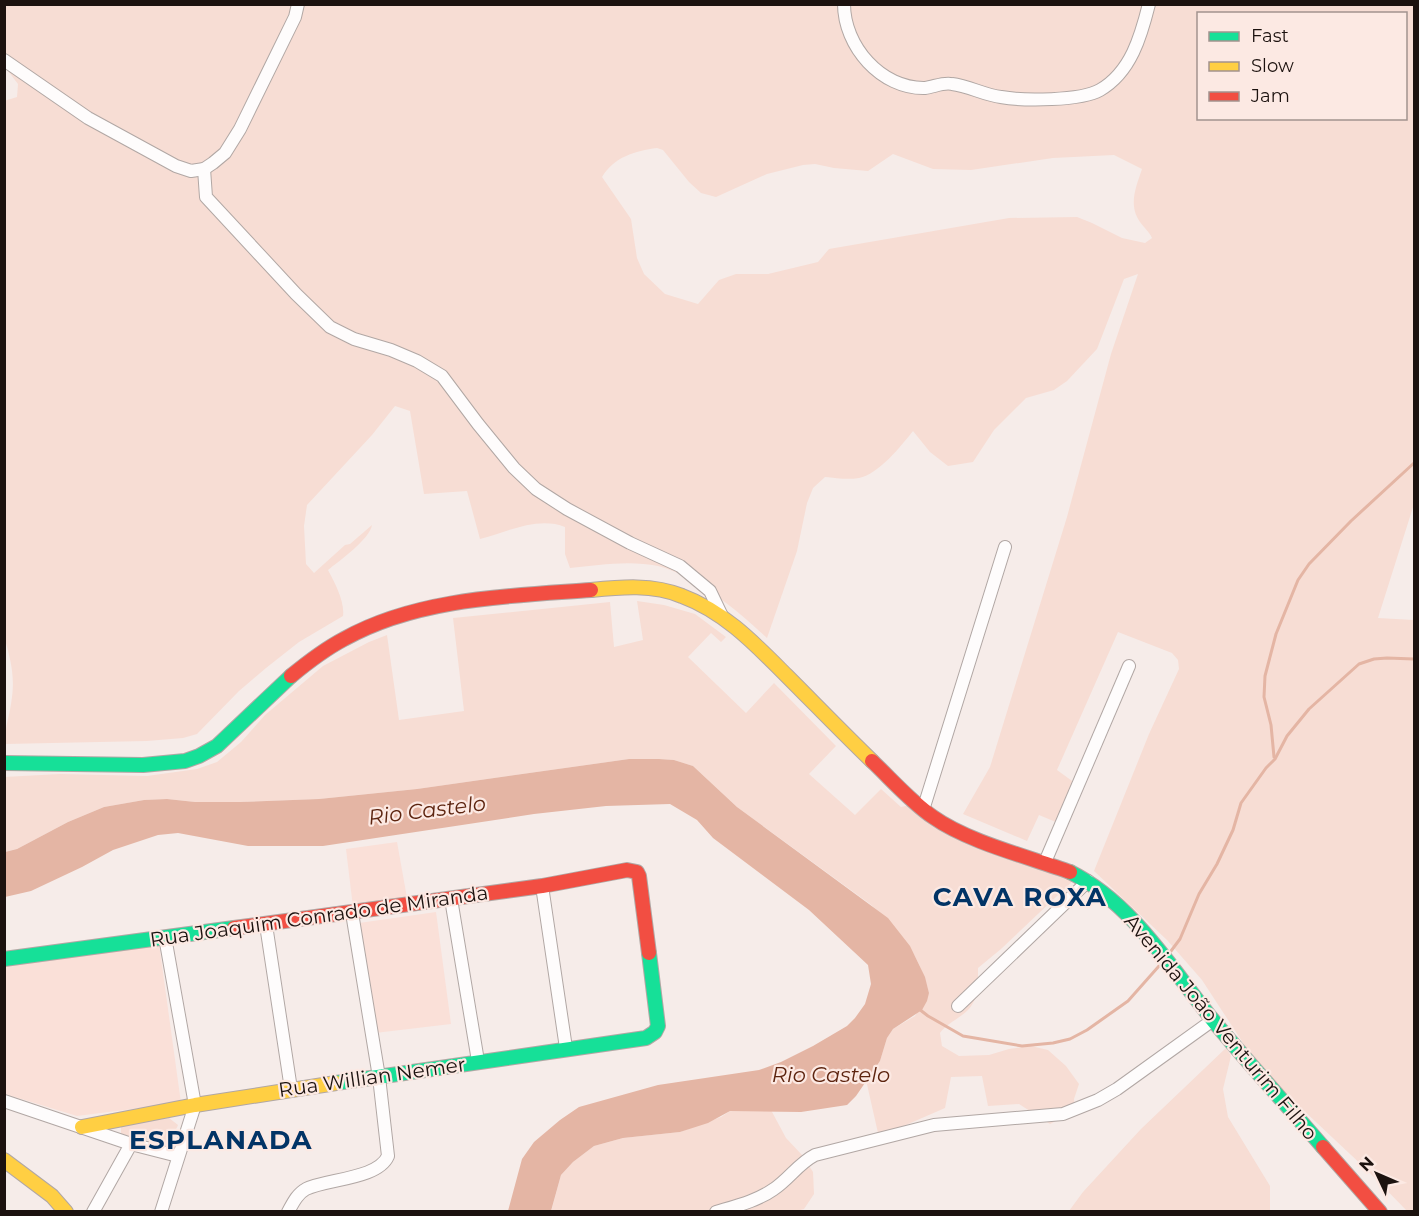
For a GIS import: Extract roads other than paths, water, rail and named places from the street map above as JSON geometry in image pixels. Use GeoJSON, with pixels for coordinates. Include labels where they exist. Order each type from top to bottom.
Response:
{"type":"FeatureCollection","features":[{"type":"Feature","properties":{"kind":"street"},"geometry":{"type":"LineString","coordinates":[[4,60],[115,134],[176,166],[191,171],[204,169],[225,153],[240,129],[295,17],[298,4]]}},
{"type":"Feature","properties":{"kind":"street"},"geometry":{"type":"LineString","coordinates":[[844,4],[844,21],[855,46],[876,70],[887,78],[906,85],[926,88],[951,83],[1000,97],[1024,99],[1088,95],[1101,89],[1116,77],[1128,62],[1138,42],[1149,4]]}},
{"type":"Feature","properties":{"kind":"street"},"geometry":{"type":"LineString","coordinates":[[204,169],[206,197],[296,294],[330,327],[354,339],[392,350],[442,376],[514,468],[536,489],[630,543],[680,566],[710,591],[722,616]]}},
{"type":"Feature","properties":{"kind":"street"},"geometry":{"type":"LineString","coordinates":[[923,810],[1005,547]]}},
{"type":"Feature","properties":{"kind":"street","name":"Avenida João Venturim Filho"},"geometry":{"type":"LineString","coordinates":[[4,763],[155,764],[191,759],[217,745],[295,672],[335,644],[388,619],[418,610],[490,600],[626,587],[681,595],[722,616],[754,643],[923,810],[967,835],[1045,862],[1088,881],[1106,895],[1135,923],[1213,1020],[1380,1212]]}},
{"type":"Feature","properties":{"kind":"street"},"geometry":{"type":"LineString","coordinates":[[1045,862],[1129,666]]}},
{"type":"Feature","properties":{"kind":"street","name":"Rua Joaquim Conrado de Miranda"},"geometry":{"type":"LineString","coordinates":[[4,959],[451,899],[632,870],[639,876],[658,1026]]}},
{"type":"Feature","properties":{"kind":"street"},"geometry":{"type":"LineString","coordinates":[[958,1006],[1088,881]]}},
{"type":"Feature","properties":{"kind":"street"},"geometry":{"type":"LineString","coordinates":[[542,886],[566,1048]]}},
{"type":"Feature","properties":{"kind":"street"},"geometry":{"type":"LineString","coordinates":[[451,899],[478,1061]]}},
{"type":"Feature","properties":{"kind":"street"},"geometry":{"type":"LineString","coordinates":[[288,1212],[295,1199],[307,1188],[345,1179],[383,1165],[388,1156],[379,1077],[352,913]]}},
{"type":"Feature","properties":{"kind":"street"},"geometry":{"type":"LineString","coordinates":[[266,925],[291,1089]]}},
{"type":"Feature","properties":{"kind":"street"},"geometry":{"type":"LineString","coordinates":[[161,1212],[195,1105],[165,937]]}},
{"type":"Feature","properties":{"kind":"street"},"geometry":{"type":"LineString","coordinates":[[716,1212],[766,1194],[807,1159],[815,1155],[934,1125],[1063,1114],[1098,1100],[1117,1089],[1213,1020]]}},
{"type":"Feature","properties":{"kind":"street","name":"Rua Willian Nemer"},"geometry":{"type":"LineString","coordinates":[[82,1127],[291,1089],[566,1048],[641,1040],[651,1035],[658,1026]]}},
{"type":"Feature","properties":{"kind":"street"},"geometry":{"type":"LineString","coordinates":[[4,1101],[131,1144],[178,1156]]}},
{"type":"Feature","properties":{"kind":"street"},"geometry":{"type":"LineString","coordinates":[[93,1212],[131,1144]]}},
{"type":"Feature","properties":{"kind":"street"},"geometry":{"type":"LineString","coordinates":[[4,1160],[52,1196],[64,1210]]}},
{"type":"Feature","properties":{"kind":"street"},"geometry":{"type":"LineString","coordinates":[[4,1176],[64,1210]]}},
{"type":"Feature","properties":{"kind":"water","name":"Rio Castelo"},"geometry":{"type":"Polygon","coordinates":[[[629,759],[674,760],[693,766],[737,807],[888,918],[910,946],[925,977],[929,993],[922,1010],[893,1029],[887,1038],[880,1061],[856,1096],[847,1105],[801,1112],[730,1111],[708,1123],[680,1132],[623,1138],[594,1146],[573,1162],[561,1175],[551,1211],[508,1211],[522,1159],[534,1142],[560,1120],[579,1107],[658,1085],[759,1070],[781,1062],[847,1026],[865,1004],[871,984],[868,965],[809,910],[713,838],[697,820],[670,804],[606,806],[534,814],[323,846],[248,846],[178,833],[158,835],[113,850],[31,891],[5,897],[5,852],[17,849],[68,822],[104,807],[144,800],[167,799],[195,802],[240,802],[319,799],[417,789],[629,759]]]}},
{"type":"Feature","properties":{"kind":"waterway"},"geometry":{"type":"LineString","coordinates":[[1274,757],[1271,725],[1264,697],[1265,676],[1276,634],[1298,580],[1309,564],[1351,521],[1414,463]]}},
{"type":"Feature","properties":{"kind":"waterway"},"geometry":{"type":"LineString","coordinates":[[1171,951],[1180,939],[1199,894],[1217,864],[1233,830],[1241,803],[1275,759],[1287,736],[1309,709],[1359,664],[1374,659],[1414,659]]}},
{"type":"Feature","properties":{"kind":"waterway"},"geometry":{"type":"LineString","coordinates":[[919,1009],[963,1036],[1022,1046],[1053,1043],[1070,1039],[1087,1030],[1128,1001],[1159,966]]}},
{"type":"Feature","properties":{"kind":"district","name":"CAVA ROXA"},"geometry":{"type":"Point","coordinates":[1020,897]}},
{"type":"Feature","properties":{"kind":"district","name":"ESPLANADA"},"geometry":{"type":"Point","coordinates":[221,1140]}}]}
